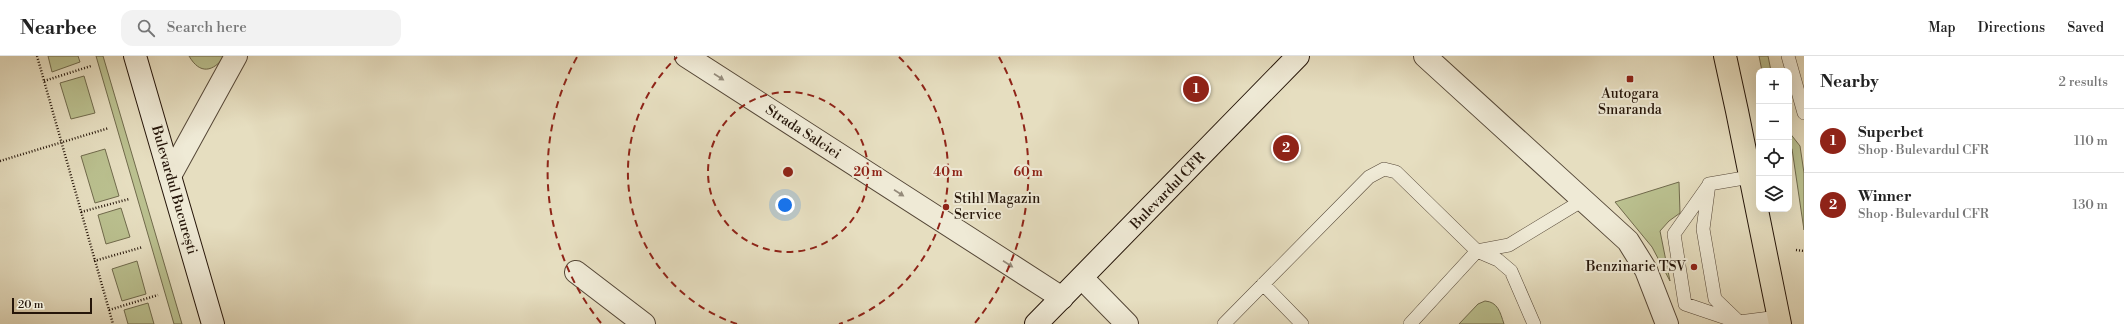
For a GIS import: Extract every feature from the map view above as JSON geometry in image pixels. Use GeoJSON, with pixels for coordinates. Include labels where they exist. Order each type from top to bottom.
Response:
{"type":"FeatureCollection","features":[{"type":"Feature","properties":{"kind":"main road"},"geometry":{"type":"LineString","coordinates":[[1725,56],[1779,321]]}},
{"type":"Feature","properties":{"kind":"street","name":"Bulevardul București"},"geometry":{"type":"LineString","coordinates":[[135,56],[213,324]]}},
{"type":"Feature","properties":{"kind":"street"},"geometry":{"type":"LineString","coordinates":[[170,176],[236,56]]}},
{"type":"Feature","properties":{"kind":"street","name":"Strada Salciei"},"geometry":{"type":"LineString","coordinates":[[686,56],[1062,298]]}},
{"type":"Feature","properties":{"kind":"street","name":"Bulevardul CFR"},"geometry":{"type":"LineString","coordinates":[[1036,324],[1298,56]]}},
{"type":"Feature","properties":{"kind":"street"},"geometry":{"type":"LineString","coordinates":[[1425,56],[1628,241],[1639,256],[1667,324]]}},
{"type":"Feature","properties":{"kind":"street"},"geometry":{"type":"LineString","coordinates":[[576,272],[644,324]]}},
{"type":"Feature","properties":{"kind":"street"},"geometry":{"type":"LineString","coordinates":[[1082,278],[1127,324]]}},
{"type":"Feature","properties":{"kind":"lane"},"geometry":{"type":"LineString","coordinates":[[1788,56],[1804,113]]}},
{"type":"Feature","properties":{"kind":"lane"},"geometry":{"type":"LineString","coordinates":[[1224,324],[1369,177],[1384,169],[1396,172],[1477,251],[1498,260],[1511,271],[1534,324]]}},
{"type":"Feature","properties":{"kind":"lane"},"geometry":{"type":"LineString","coordinates":[[1750,177],[1709,184],[1674,234],[1685,304],[1739,322],[1779,321]]}},
{"type":"Feature","properties":{"kind":"lane"},"geometry":{"type":"LineString","coordinates":[[1709,184],[1703,229],[1715,299],[1739,322]]}},
{"type":"Feature","properties":{"kind":"lane"},"geometry":{"type":"LineString","coordinates":[[1410,324],[1477,251],[1509,245],[1583,200]]}},
{"type":"Feature","properties":{"kind":"lane"},"geometry":{"type":"LineString","coordinates":[[1263,284],[1302,324]]}},
{"type":"Feature","properties":{"kind":"path"},"geometry":{"type":"LineString","coordinates":[[37,56],[94,262],[113,324]]}},
{"type":"Feature","properties":{"kind":"path"},"geometry":{"type":"LineString","coordinates":[[44,81],[91,66]]}},
{"type":"Feature","properties":{"kind":"path"},"geometry":{"type":"LineString","coordinates":[[0,161],[109,128]]}},
{"type":"Feature","properties":{"kind":"path"},"geometry":{"type":"LineString","coordinates":[[81,212],[129,199]]}},
{"type":"Feature","properties":{"kind":"path"},"geometry":{"type":"LineString","coordinates":[[94,262],[144,247]]}},
{"type":"Feature","properties":{"kind":"path"},"geometry":{"type":"LineString","coordinates":[[1796,250],[1804,251]]}},
{"type":"Feature","properties":{"kind":"path"},"geometry":{"type":"LineString","coordinates":[[109,310],[158,295]]}},
{"type":"Feature","properties":{"kind":"green space"},"geometry":{"type":"Polygon","coordinates":[[[48,56],[78,56],[80,62],[52,72],[48,56]]]}},
{"type":"Feature","properties":{"kind":"green space"},"geometry":{"type":"Polygon","coordinates":[[[96,56],[103,56],[182,324],[174,324],[96,56]]]}},
{"type":"Feature","properties":{"kind":"green space"},"geometry":{"type":"Polygon","coordinates":[[[189,56],[225,56],[211,68],[202,69],[193,62],[189,56]]]}},
{"type":"Feature","properties":{"kind":"green space"},"geometry":{"type":"Polygon","coordinates":[[[1759,56],[1768,56],[1770,68],[1761,68],[1759,56]]]}},
{"type":"Feature","properties":{"kind":"green space"},"geometry":{"type":"Polygon","coordinates":[[[84,76],[95,113],[71,119],[60,83],[84,76]]]}},
{"type":"Feature","properties":{"kind":"green space"},"geometry":{"type":"Polygon","coordinates":[[[1792,136],[1800,146],[1804,173],[1804,230],[1792,149],[1792,136]]]}},
{"type":"Feature","properties":{"kind":"green space"},"geometry":{"type":"Polygon","coordinates":[[[105,149],[119,196],[95,203],[81,156],[105,149]]]}},
{"type":"Feature","properties":{"kind":"green space"},"geometry":{"type":"Polygon","coordinates":[[[1679,182],[1680,213],[1669,221],[1660,231],[1670,281],[1652,247],[1615,202],[1679,182]]]}},
{"type":"Feature","properties":{"kind":"green space"},"geometry":{"type":"Polygon","coordinates":[[[121,208],[130,237],[106,244],[98,215],[121,208]]]}},
{"type":"Feature","properties":{"kind":"green space"},"geometry":{"type":"Polygon","coordinates":[[[137,261],[146,294],[122,301],[112,269],[137,261]]]}},
{"type":"Feature","properties":{"kind":"green space"},"geometry":{"type":"Polygon","coordinates":[[[1485,301],[1493,303],[1498,308],[1504,324],[1459,324],[1478,304],[1485,301]]]}},
{"type":"Feature","properties":{"kind":"green space"},"geometry":{"type":"Polygon","coordinates":[[[148,303],[154,324],[128,324],[124,310],[148,303]]]}},
{"type":"Feature","properties":{"kind":"place","name":"Autogara Smaranda"},"geometry":{"type":"Point","coordinates":[1630,79]}},
{"type":"Feature","properties":{"kind":"place","name":"Superbet"},"geometry":{"type":"Point","coordinates":[1196,89]}},
{"type":"Feature","properties":{"kind":"place","name":"Winner"},"geometry":{"type":"Point","coordinates":[1286,148]}},
{"type":"Feature","properties":{"kind":"place","name":"Stihl Magazin Service"},"geometry":{"type":"Point","coordinates":[946,207]}},
{"type":"Feature","properties":{"kind":"place","name":"Benzinarie TSV"},"geometry":{"type":"Point","coordinates":[1694,267]}}]}
